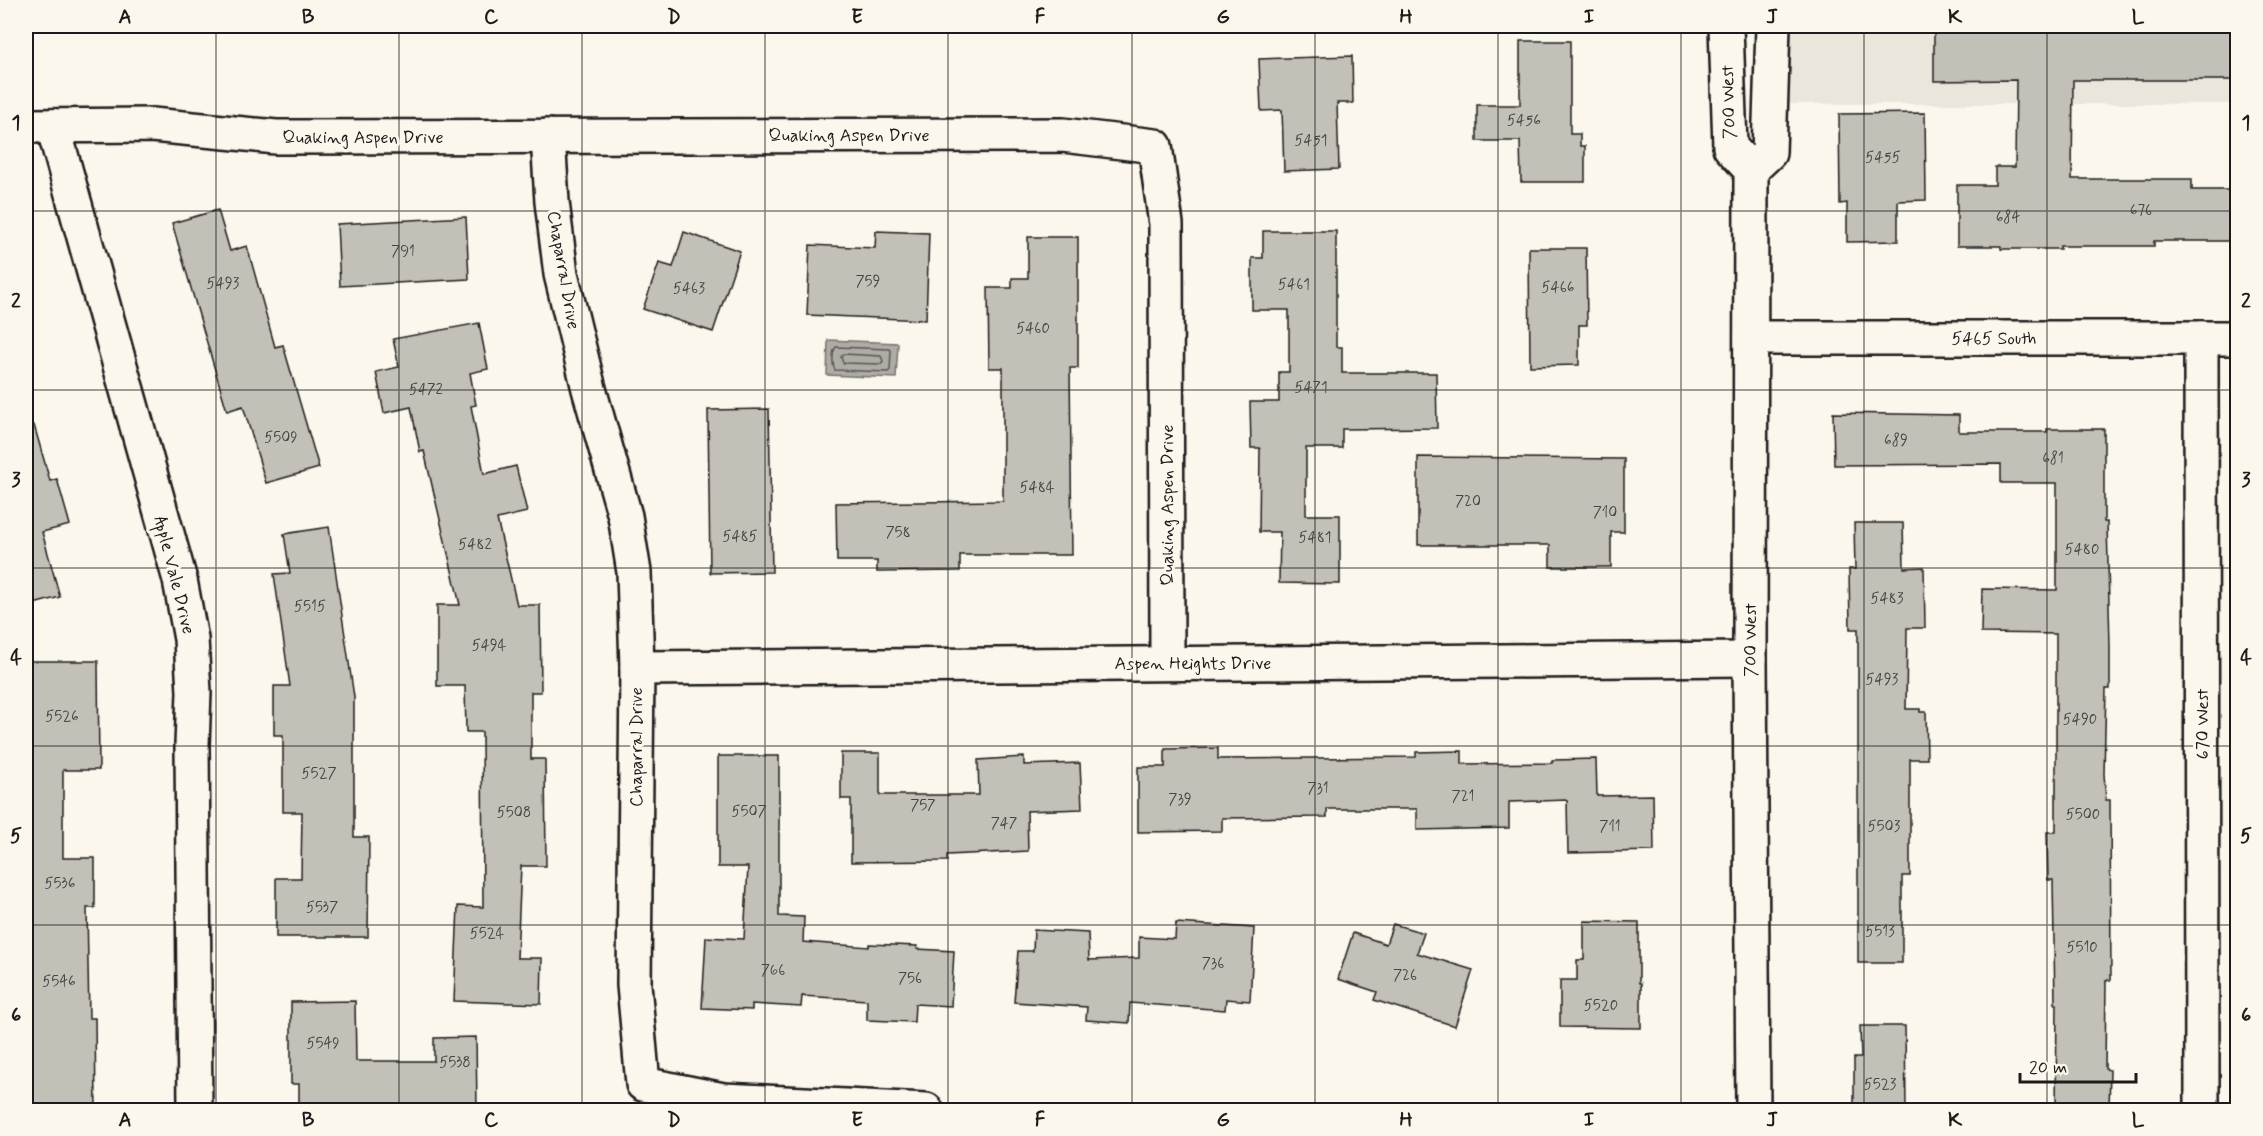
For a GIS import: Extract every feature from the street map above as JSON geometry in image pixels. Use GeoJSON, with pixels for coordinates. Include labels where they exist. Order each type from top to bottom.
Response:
{"type":"FeatureCollection","features":[{"type":"Feature","properties":{"kind":"street","name":"700 West"},"geometry":{"type":"LineString","coordinates":[[1726,26],[1730,147],[1751,170],[1750,659],[1753,1110]]}},
{"type":"Feature","properties":{"kind":"street"},"geometry":{"type":"LineString","coordinates":[[1751,170],[1768,153],[1773,26]]}},
{"type":"Feature","properties":{"kind":"street","name":"Quaking Aspen Drive"},"geometry":{"type":"LineString","coordinates":[[39,126],[152,125],[276,137],[1063,135],[1155,146],[1166,224],[1167,663]]}},
{"type":"Feature","properties":{"kind":"street","name":"Apple Vale Drive"},"geometry":{"type":"LineString","coordinates":[[39,126],[180,580],[191,639],[194,692],[192,757],[195,1110]]}},
{"type":"Feature","properties":{"kind":"street","name":"Chaparral Drive"},"geometry":{"type":"LineString","coordinates":[[548,136],[552,202],[561,274],[586,377],[625,516],[634,572],[637,668],[634,985],[643,1084],[723,1100],[926,1110]]}},
{"type":"Feature","properties":{"kind":"street","name":"5465 South"},"geometry":{"type":"LineString","coordinates":[[1751,338],[2238,338]]}},
{"type":"Feature","properties":{"kind":"street","name":"670 West"},"geometry":{"type":"LineString","coordinates":[[2201,338],[2202,1110]]}},
{"type":"Feature","properties":{"kind":"street","name":"Aspen Heights Drive"},"geometry":{"type":"LineString","coordinates":[[637,668],[1750,659]]}},
{"type":"Feature","properties":{"kind":"shaded area"},"geometry":{"type":"Polygon","coordinates":[[[1788,26],[2237,26],[2237,104],[1788,104],[1788,26]]]}},
{"type":"Feature","properties":{"kind":"water"},"geometry":{"type":"Polygon","coordinates":[[[828,340],[898,343],[896,378],[827,375],[828,340]]]}},
{"type":"Feature","properties":{"kind":"building"},"geometry":{"type":"Polygon","coordinates":[[[1934,26],[2238,26],[2238,80],[2073,80],[2072,179],[2192,179],[2192,190],[2238,190],[2238,241],[2154,241],[2154,246],[2060,246],[2060,249],[1957,246],[1957,185],[1995,185],[1995,167],[2015,167],[2016,80],[1934,81],[1934,26]]]}},
{"type":"Feature","properties":{"kind":"building"},"geometry":{"type":"Polygon","coordinates":[[[1520,41],[1570,41],[1570,134],[1580,134],[1580,146],[1585,146],[1585,182],[1521,182],[1520,141],[1477,141],[1477,105],[1520,105],[1520,41]]]}},
{"type":"Feature","properties":{"kind":"building"},"geometry":{"type":"Polygon","coordinates":[[[1352,56],[1353,103],[1337,103],[1339,169],[1284,171],[1282,110],[1261,111],[1259,59],[1352,56]]]}},
{"type":"Feature","properties":{"kind":"building"},"geometry":{"type":"Polygon","coordinates":[[[1925,113],[1926,200],[1898,201],[1898,241],[1847,242],[1847,203],[1840,204],[1839,114],[1925,113]]]}},
{"type":"Feature","properties":{"kind":"building"},"geometry":{"type":"Polygon","coordinates":[[[218,210],[230,251],[247,246],[275,347],[283,345],[319,468],[266,483],[243,406],[227,411],[172,223],[218,210]]]}},
{"type":"Feature","properties":{"kind":"building"},"geometry":{"type":"Polygon","coordinates":[[[466,217],[469,279],[340,286],[337,224],[466,217]]]}},
{"type":"Feature","properties":{"kind":"building"},"geometry":{"type":"Polygon","coordinates":[[[876,231],[929,233],[926,320],[807,315],[810,245],[875,248],[876,231]]]}},
{"type":"Feature","properties":{"kind":"building"},"geometry":{"type":"Polygon","coordinates":[[[1263,231],[1336,231],[1336,347],[1342,347],[1342,373],[1436,373],[1437,428],[1342,429],[1342,448],[1306,448],[1306,515],[1340,515],[1340,584],[1279,583],[1280,532],[1259,532],[1260,448],[1251,448],[1250,402],[1279,402],[1279,372],[1289,372],[1289,310],[1252,310],[1252,258],[1263,258],[1263,231]]]}},
{"type":"Feature","properties":{"kind":"building"},"geometry":{"type":"Polygon","coordinates":[[[684,232],[740,251],[713,332],[643,309],[659,263],[673,267],[684,232]]]}},
{"type":"Feature","properties":{"kind":"building"},"geometry":{"type":"Polygon","coordinates":[[[1028,237],[1078,237],[1078,368],[1070,368],[1072,555],[960,555],[960,571],[877,572],[877,561],[837,561],[836,503],[1003,501],[1003,368],[989,368],[988,288],[1012,288],[1012,278],[1028,278],[1028,237]]]}},
{"type":"Feature","properties":{"kind":"building"},"geometry":{"type":"Polygon","coordinates":[[[1529,248],[1586,248],[1587,325],[1579,325],[1579,365],[1530,366],[1529,248]]]}},
{"type":"Feature","properties":{"kind":"building"},"geometry":{"type":"Polygon","coordinates":[[[479,323],[488,369],[470,373],[476,405],[471,406],[484,474],[516,466],[527,512],[497,519],[517,605],[540,605],[541,692],[531,692],[531,759],[545,759],[546,866],[521,866],[517,958],[542,958],[541,1004],[454,1001],[458,906],[483,907],[482,732],[466,732],[465,686],[437,686],[437,605],[460,605],[424,451],[420,452],[411,407],[384,413],[376,372],[399,367],[393,339],[479,323]]]}},
{"type":"Feature","properties":{"kind":"building"},"geometry":{"type":"Polygon","coordinates":[[[769,409],[772,572],[710,573],[708,410],[769,409]]]}},
{"type":"Feature","properties":{"kind":"building"},"geometry":{"type":"Polygon","coordinates":[[[1833,413],[1959,415],[1959,432],[2047,432],[2047,429],[2104,429],[2104,522],[2107,522],[2110,647],[2110,689],[2106,689],[2104,774],[2106,800],[2110,800],[2111,980],[2106,980],[2105,1069],[2110,1070],[2109,1110],[2056,1110],[2057,1004],[2055,1004],[2053,880],[2048,880],[2047,832],[2056,832],[2056,634],[1981,633],[1982,589],[2057,590],[2057,483],[2001,483],[2001,464],[1834,465],[1833,413]]]}},
{"type":"Feature","properties":{"kind":"building"},"geometry":{"type":"Polygon","coordinates":[[[34,425],[50,481],[57,479],[70,525],[42,532],[60,597],[26,606],[26,426],[34,425]]]}},
{"type":"Feature","properties":{"kind":"building"},"geometry":{"type":"Polygon","coordinates":[[[1418,457],[1624,459],[1624,532],[1611,532],[1611,567],[1550,567],[1550,545],[1418,545],[1418,457]]]}},
{"type":"Feature","properties":{"kind":"building"},"geometry":{"type":"Polygon","coordinates":[[[1854,523],[1903,523],[1904,568],[1924,567],[1925,628],[1907,628],[1906,709],[1920,709],[1920,712],[1926,712],[1927,759],[1910,759],[1910,876],[1902,876],[1902,963],[1858,963],[1858,629],[1850,629],[1849,569],[1855,569],[1854,523]]]}},
{"type":"Feature","properties":{"kind":"building"},"geometry":{"type":"Polygon","coordinates":[[[329,527],[354,697],[354,837],[369,837],[368,937],[276,937],[276,878],[301,878],[302,812],[283,812],[283,735],[274,735],[274,686],[290,686],[274,574],[290,573],[284,534],[329,527]]]}},
{"type":"Feature","properties":{"kind":"building"},"geometry":{"type":"Polygon","coordinates":[[[26,661],[98,661],[99,770],[63,770],[63,858],[95,858],[95,908],[87,908],[89,1018],[95,1018],[96,1110],[26,1110],[26,1017],[30,1017],[29,908],[26,908],[26,661]]]}},
{"type":"Feature","properties":{"kind":"building"},"geometry":{"type":"Polygon","coordinates":[[[1218,748],[1218,759],[1416,757],[1416,752],[1462,751],[1462,764],[1552,763],[1552,760],[1596,759],[1597,796],[1653,795],[1654,851],[1568,853],[1567,800],[1509,802],[1509,828],[1417,830],[1417,809],[1327,809],[1327,817],[1222,818],[1222,831],[1138,832],[1138,767],[1165,767],[1165,749],[1218,748]]]}},
{"type":"Feature","properties":{"kind":"building"},"geometry":{"type":"Polygon","coordinates":[[[841,753],[880,753],[880,795],[979,795],[978,760],[1024,757],[1024,765],[1080,763],[1082,809],[1027,811],[1028,851],[947,855],[947,861],[851,862],[851,799],[841,799],[841,753]]]}},
{"type":"Feature","properties":{"kind":"building"},"geometry":{"type":"Polygon","coordinates":[[[718,756],[779,756],[779,916],[804,917],[803,942],[869,947],[869,944],[917,946],[917,949],[954,951],[951,1006],[915,1004],[914,1022],[867,1020],[867,1000],[802,996],[801,1007],[752,1004],[752,1010],[702,1008],[706,937],[744,939],[748,867],[718,867],[718,756]]]}},
{"type":"Feature","properties":{"kind":"building"},"geometry":{"type":"Polygon","coordinates":[[[1584,921],[1639,922],[1641,1028],[1560,1027],[1560,980],[1577,980],[1577,960],[1584,960],[1584,921]]]}},
{"type":"Feature","properties":{"kind":"building"},"geometry":{"type":"Polygon","coordinates":[[[1176,923],[1254,928],[1250,1001],[1226,999],[1225,1010],[1130,1003],[1129,1023],[1086,1020],[1087,1007],[1014,1002],[1018,951],[1033,951],[1034,930],[1088,933],[1089,960],[1139,958],[1139,937],[1175,939],[1176,923]]]}},
{"type":"Feature","properties":{"kind":"building"},"geometry":{"type":"Polygon","coordinates":[[[1393,924],[1424,933],[1417,953],[1473,970],[1455,1026],[1374,1000],[1377,992],[1338,979],[1353,933],[1386,944],[1393,924]]]}},
{"type":"Feature","properties":{"kind":"building"},"geometry":{"type":"Polygon","coordinates":[[[355,1001],[356,1061],[434,1061],[434,1038],[476,1037],[477,1110],[299,1110],[299,1084],[291,1084],[291,1002],[355,1001]]]}},
{"type":"Feature","properties":{"kind":"building"},"geometry":{"type":"Polygon","coordinates":[[[1860,1026],[1905,1026],[1906,1110],[1854,1110],[1854,1058],[1861,1058],[1860,1026]]]}}]}
